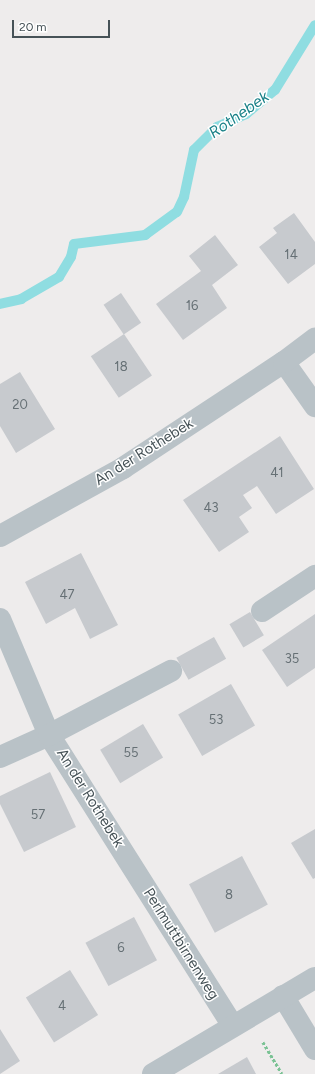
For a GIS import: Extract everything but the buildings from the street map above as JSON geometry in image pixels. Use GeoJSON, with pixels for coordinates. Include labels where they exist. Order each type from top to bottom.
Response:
{"type":"FeatureCollection","features":[{"type":"Feature","properties":{"kind":"street","name":"An der Rothebek"},"geometry":{"type":"LineString","coordinates":[[0,536],[123,468],[284,362],[315,339]]}},
{"type":"Feature","properties":{"kind":"street"},"geometry":{"type":"LineString","coordinates":[[284,362],[315,406]]}},
{"type":"Feature","properties":{"kind":"street"},"geometry":{"type":"LineString","coordinates":[[262,611],[315,576]]}},
{"type":"Feature","properties":{"kind":"street","name":"An der Rothebek"},"geometry":{"type":"LineString","coordinates":[[0,619],[49,735],[130,862]]}},
{"type":"Feature","properties":{"kind":"street","name":"An der Rothebek"},"geometry":{"type":"LineString","coordinates":[[0,757],[49,735],[171,671]]}},
{"type":"Feature","properties":{"kind":"street","name":"Perlmuttbirnenweg"},"geometry":{"type":"LineString","coordinates":[[130,862],[241,1022]]}},
{"type":"Feature","properties":{"kind":"street"},"geometry":{"type":"LineString","coordinates":[[153,1074],[315,978]]}},
{"type":"Feature","properties":{"kind":"street"},"geometry":{"type":"LineString","coordinates":[[283,996],[315,1049]]}},
{"type":"Feature","properties":{"kind":"path"},"geometry":{"type":"LineString","coordinates":[[241,1022],[282,1074]]}},
{"type":"Feature","properties":{"kind":"waterway","name":"Rothebek"},"geometry":{"type":"LineString","coordinates":[[0,304],[21,299],[59,277],[71,257],[74,244],[145,235],[177,212],[184,197],[194,150],[217,127],[246,114],[275,90],[315,25]]}}]}
